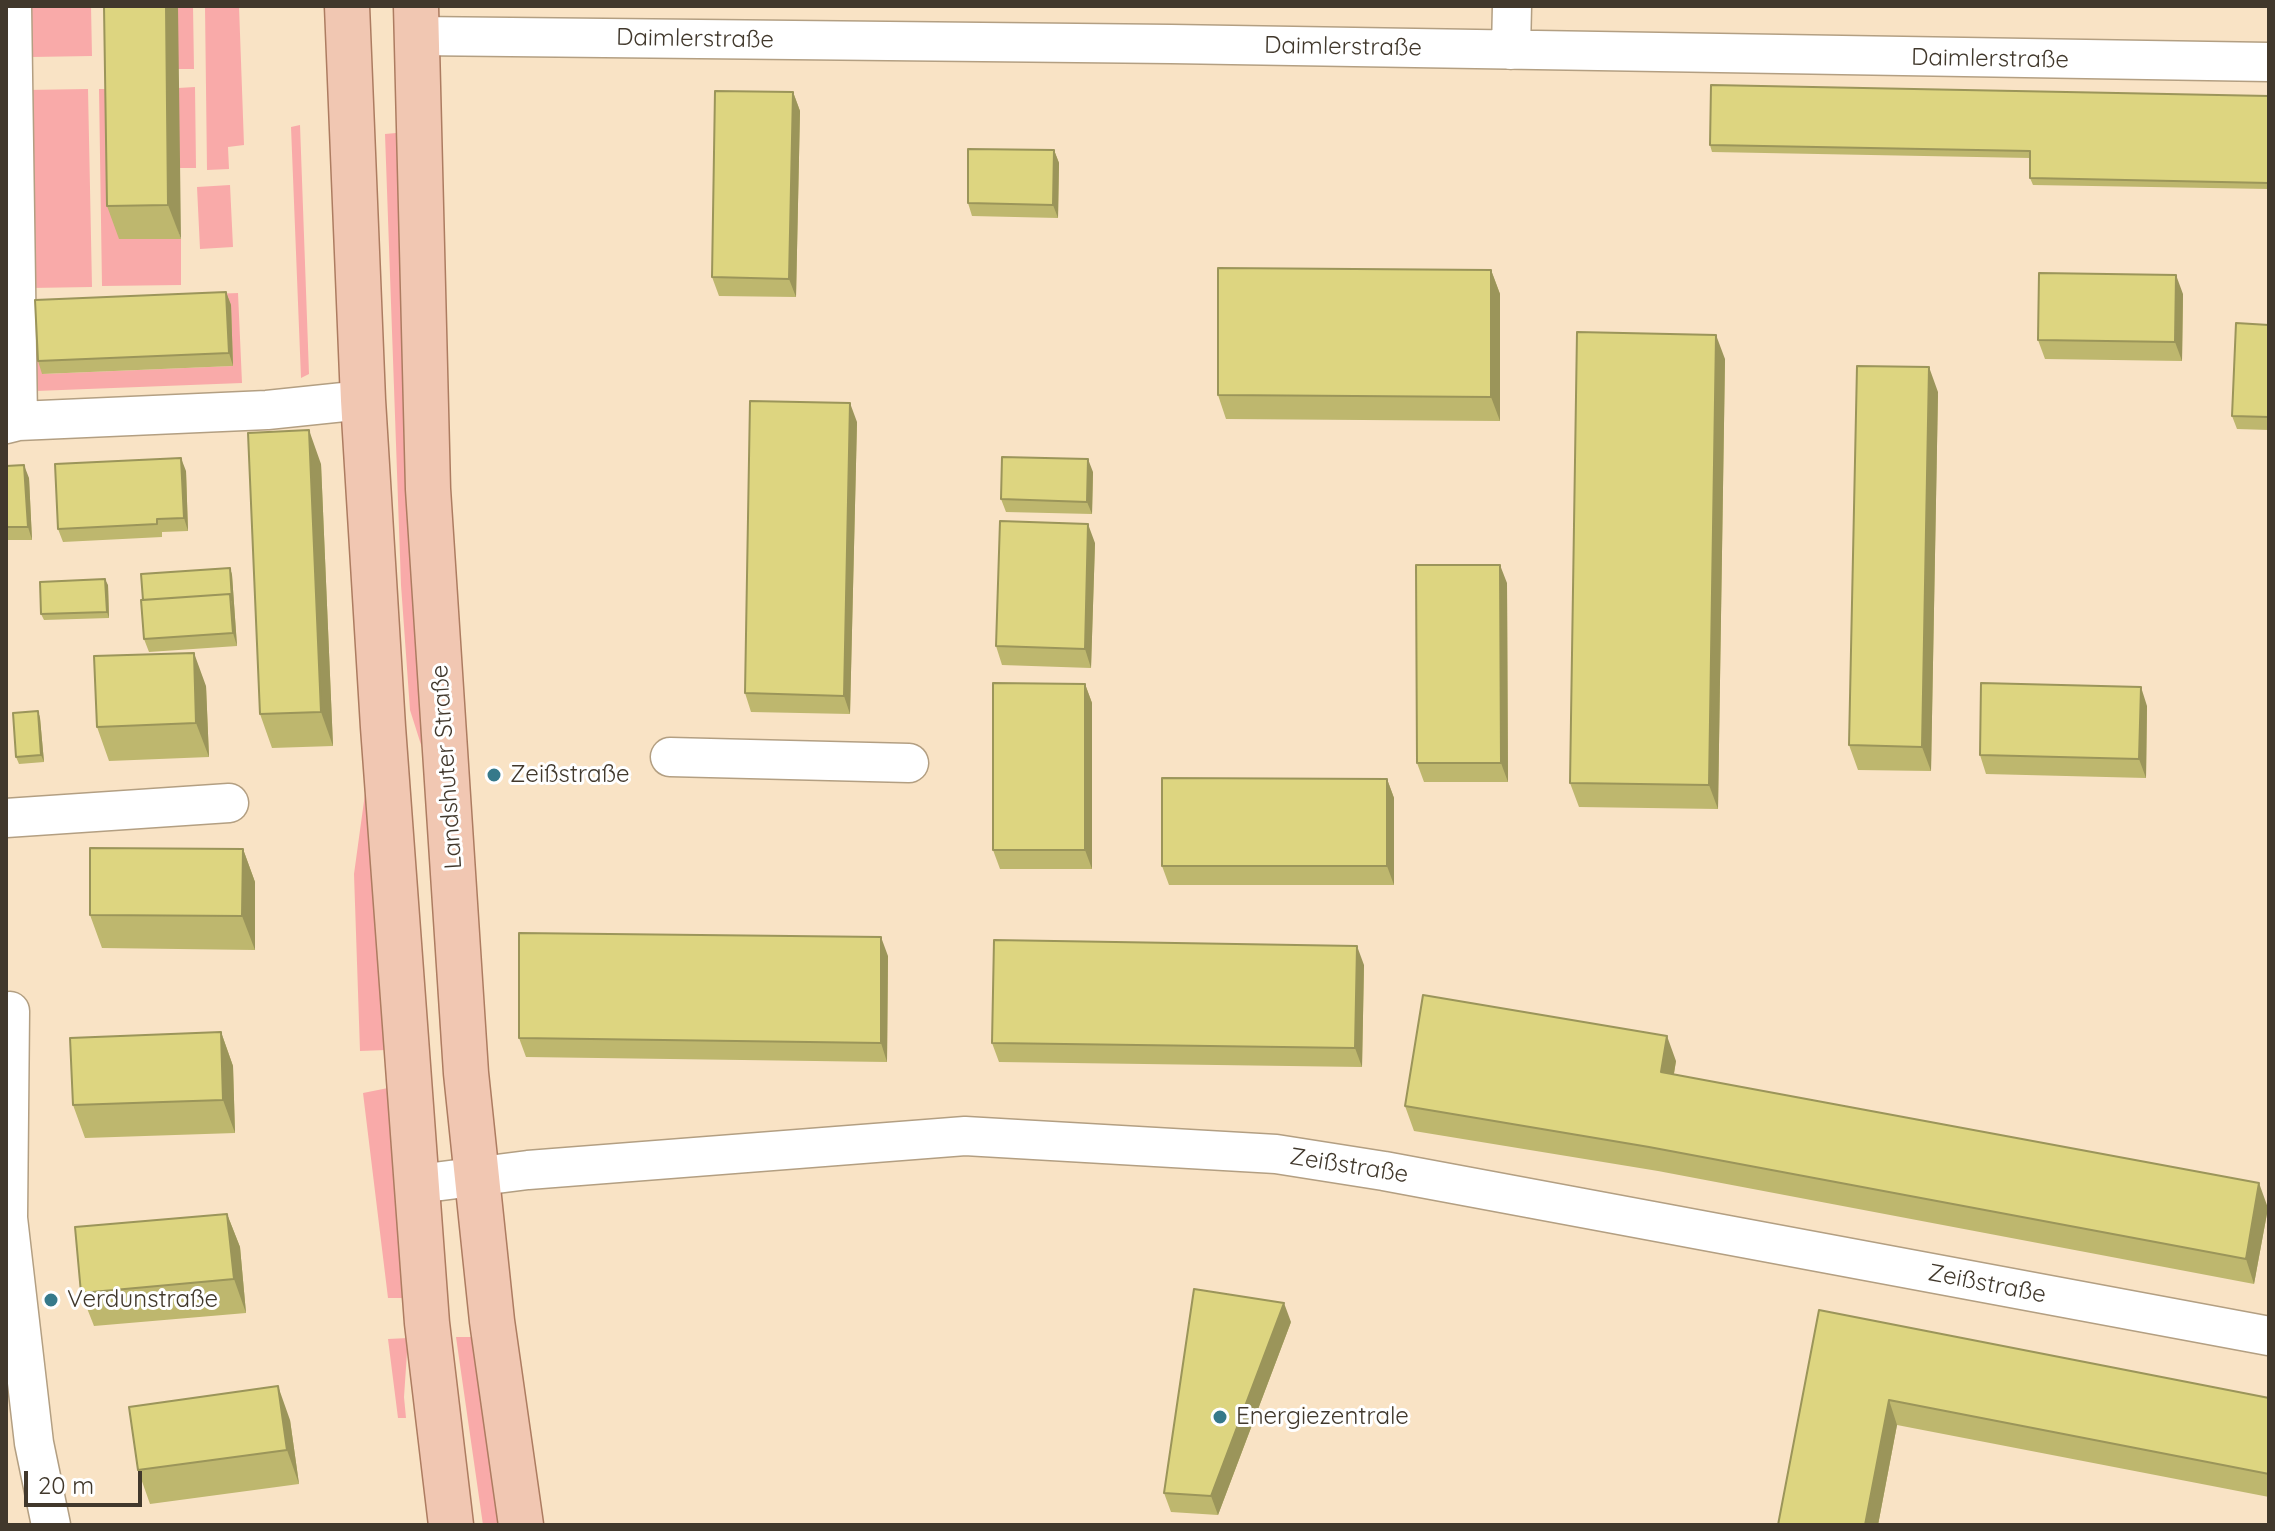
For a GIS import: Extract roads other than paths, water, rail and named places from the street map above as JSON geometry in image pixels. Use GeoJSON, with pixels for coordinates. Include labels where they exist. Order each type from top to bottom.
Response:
{"type":"FeatureCollection","features":[{"type":"Feature","properties":{"kind":"main road"},"geometry":{"type":"LineString","coordinates":[[347,6],[363,400],[407,1077],[427,1323],[451,1525]]}},
{"type":"Feature","properties":{"kind":"main road","name":"Landshuter Straße"},"geometry":{"type":"LineString","coordinates":[[416,21],[428,489],[476,1178],[521,1525]]}},
{"type":"Feature","properties":{"kind":"street"},"geometry":{"type":"LineString","coordinates":[[12,6],[9,50],[12,422],[267,410],[363,400]]}},
{"type":"Feature","properties":{"kind":"street"},"geometry":{"type":"LineString","coordinates":[[1511,50],[1512,6]]}},
{"type":"Feature","properties":{"kind":"street","name":"Daimlerstraße"},"geometry":{"type":"LineString","coordinates":[[416,21],[1511,50],[2269,62]]}},
{"type":"Feature","properties":{"kind":"street"},"geometry":{"type":"LineString","coordinates":[[670,757],[909,763]]}},
{"type":"Feature","properties":{"kind":"street"},"geometry":{"type":"LineString","coordinates":[[6,818],[229,803]]}},
{"type":"Feature","properties":{"kind":"street"},"geometry":{"type":"LineString","coordinates":[[10,1011],[8,1218],[34,1443],[51,1525]]}},
{"type":"Feature","properties":{"kind":"street","name":"Zeißstraße"},"geometry":{"type":"LineString","coordinates":[[418,1184],[543,1169],[965,1136],[1276,1154],[1400,1174],[2269,1336]]}},
{"type":"Feature","properties":{"kind":"place","name":"Zeißstraße"},"geometry":{"type":"Point","coordinates":[494,775]}},
{"type":"Feature","properties":{"kind":"place","name":"Verdunstraße"},"geometry":{"type":"Point","coordinates":[51,1300]}},
{"type":"Feature","properties":{"kind":"place","name":"Energiezentrale"},"geometry":{"type":"Point","coordinates":[1220,1417]}}]}
